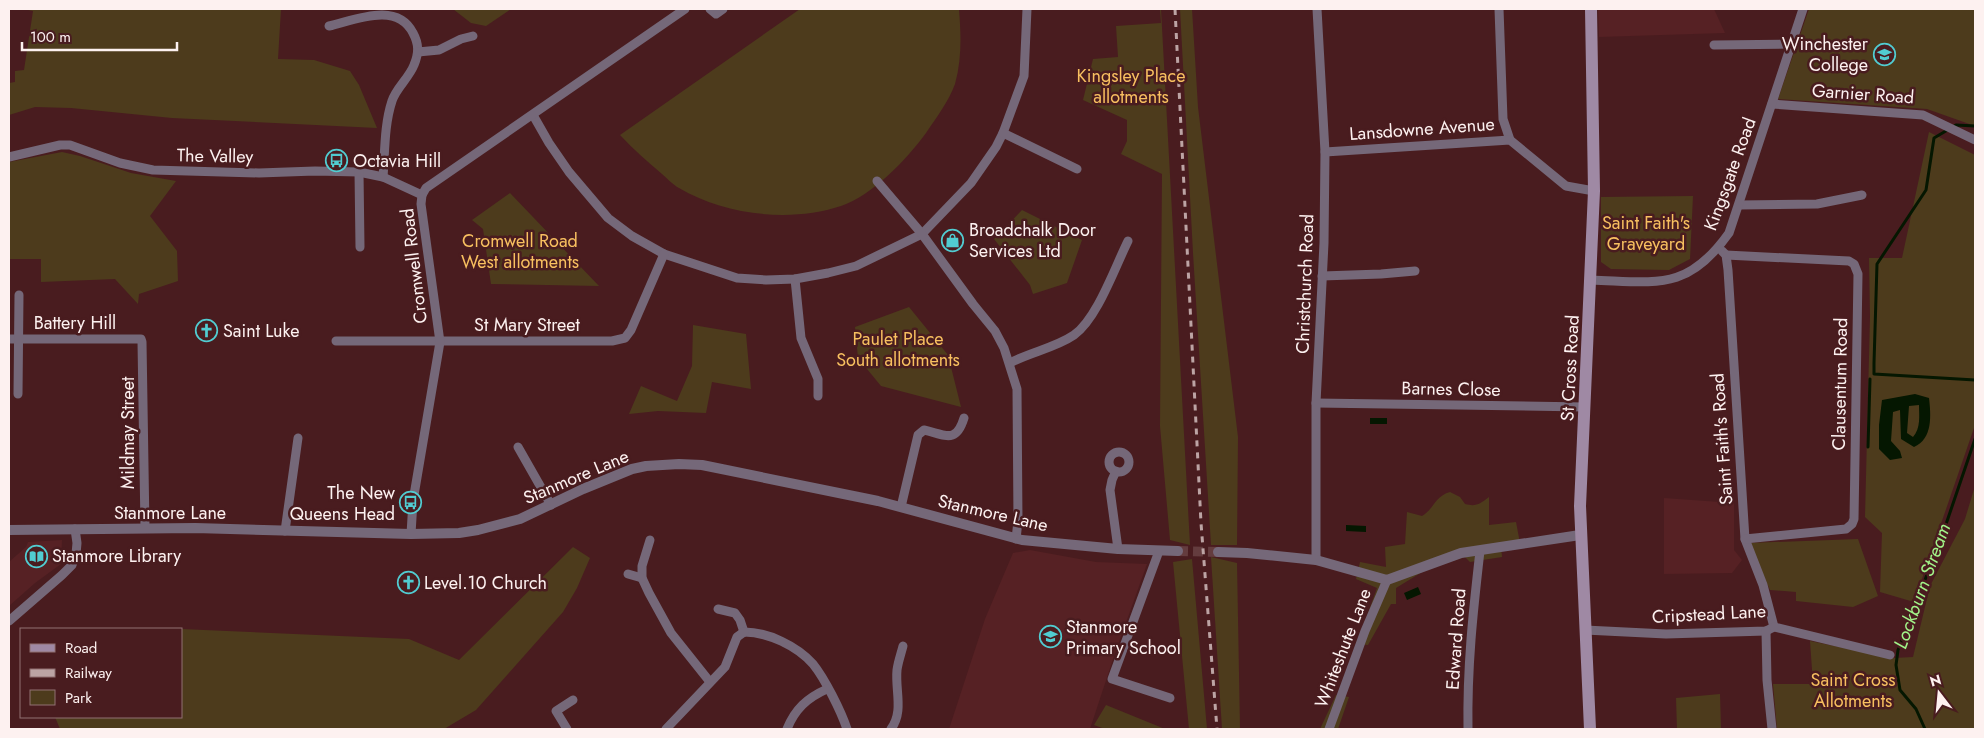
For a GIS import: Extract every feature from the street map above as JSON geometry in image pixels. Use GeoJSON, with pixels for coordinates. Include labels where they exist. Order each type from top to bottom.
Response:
{"type":"FeatureCollection","features":[{"type":"Feature","properties":{"kind":"main road","name":"St Cross Road"},"geometry":{"type":"LineString","coordinates":[[1590,729],[1580,536],[1594,191],[1591,9]]}},
{"type":"Feature","properties":{"kind":"street","name":"Cromwell Road"},"geometry":{"type":"LineString","coordinates":[[411,534],[414,500],[440,342],[421,204],[422,195],[433,181],[533,115],[685,9]]}},
{"type":"Feature","properties":{"kind":"street"},"geometry":{"type":"LineString","coordinates":[[710,9],[716,14],[723,9]]}},
{"type":"Feature","properties":{"kind":"street"},"geometry":{"type":"LineString","coordinates":[[533,115],[569,172],[608,218],[632,236],[664,254],[737,278],[795,279],[828,274],[856,266],[922,234],[971,184],[996,147],[1024,76],[1027,9]]}},
{"type":"Feature","properties":{"kind":"street","name":"Christchurch Road"},"geometry":{"type":"LineString","coordinates":[[1316,560],[1316,403],[1325,152],[1317,9]]}},
{"type":"Feature","properties":{"kind":"street"},"geometry":{"type":"LineString","coordinates":[[1499,9],[1503,119],[1510,140]]}},
{"type":"Feature","properties":{"kind":"street","name":"Kingsgate Road"},"geometry":{"type":"LineString","coordinates":[[1591,280],[1662,281],[1693,271],[1718,248],[1729,233],[1803,9]]}},
{"type":"Feature","properties":{"kind":"street"},"geometry":{"type":"LineString","coordinates":[[329,26],[370,16],[389,15],[406,22],[416,38],[418,52],[410,73],[392,99],[388,118],[383,177]]}},
{"type":"Feature","properties":{"kind":"street"},"geometry":{"type":"LineString","coordinates":[[418,52],[439,50],[461,38],[473,36]]}},
{"type":"Feature","properties":{"kind":"street"},"geometry":{"type":"LineString","coordinates":[[1714,45],[1791,44]]}},
{"type":"Feature","properties":{"kind":"street","name":"Garnier Road"},"geometry":{"type":"LineString","coordinates":[[1772,104],[1923,115],[1975,140]]}},
{"type":"Feature","properties":{"kind":"street"},"geometry":{"type":"LineString","coordinates":[[1003,132],[1078,169]]}},
{"type":"Feature","properties":{"kind":"street","name":"Lansdowne Avenue"},"geometry":{"type":"LineString","coordinates":[[1325,152],[1510,140],[1566,186],[1594,191]]}},
{"type":"Feature","properties":{"kind":"street","name":"The Valley"},"geometry":{"type":"LineString","coordinates":[[9,157],[60,145],[70,145],[120,163],[153,170],[259,173],[360,172],[383,177],[422,195]]}},
{"type":"Feature","properties":{"kind":"street"},"geometry":{"type":"LineString","coordinates":[[360,172],[360,247]]}},
{"type":"Feature","properties":{"kind":"street"},"geometry":{"type":"LineString","coordinates":[[877,181],[922,234],[995,331],[1010,363],[1017,389],[1018,521],[1016,539]]}},
{"type":"Feature","properties":{"kind":"street"},"geometry":{"type":"LineString","coordinates":[[1738,205],[1817,204],[1862,196]]}},
{"type":"Feature","properties":{"kind":"street"},"geometry":{"type":"LineString","coordinates":[[1010,363],[1076,334],[1096,306],[1128,241]]}},
{"type":"Feature","properties":{"kind":"street"},"geometry":{"type":"LineString","coordinates":[[1718,248],[1726,255]]}},
{"type":"Feature","properties":{"kind":"street","name":"St Mary Street"},"geometry":{"type":"LineString","coordinates":[[336,341],[612,341],[625,338],[631,330],[664,254]]}},
{"type":"Feature","properties":{"kind":"street","name":"Clausentum Road"},"geometry":{"type":"LineString","coordinates":[[1726,255],[1849,261],[1854,264],[1858,274],[1854,519],[1852,524],[1846,529],[1745,538]]}},
{"type":"Feature","properties":{"kind":"street","name":"Saint Faith's Road"},"geometry":{"type":"LineString","coordinates":[[1726,255],[1745,538],[1763,585],[1770,629],[1767,680],[1772,729]]}},
{"type":"Feature","properties":{"kind":"street"},"geometry":{"type":"LineString","coordinates":[[1322,276],[1415,271]]}},
{"type":"Feature","properties":{"kind":"street"},"geometry":{"type":"LineString","coordinates":[[795,279],[801,338],[818,379],[818,396]]}},
{"type":"Feature","properties":{"kind":"street"},"geometry":{"type":"LineString","coordinates":[[18,295],[18,394]]}},
{"type":"Feature","properties":{"kind":"street","name":"Battery Hill"},"geometry":{"type":"LineString","coordinates":[[9,339],[140,339]]}},
{"type":"Feature","properties":{"kind":"street","name":"Mildmay Street"},"geometry":{"type":"LineString","coordinates":[[140,339],[144,346],[145,528]]}},
{"type":"Feature","properties":{"kind":"street","name":"Barnes Close"},"geometry":{"type":"LineString","coordinates":[[1316,403],[1585,407]]}},
{"type":"Feature","properties":{"kind":"street"},"geometry":{"type":"LineString","coordinates":[[901,507],[918,435],[924,430],[948,436],[956,434],[960,431],[964,418]]}},
{"type":"Feature","properties":{"kind":"street"},"geometry":{"type":"LineString","coordinates":[[285,531],[298,438]]}},
{"type":"Feature","properties":{"kind":"street"},"geometry":{"type":"LineString","coordinates":[[518,448],[551,505]]}},
{"type":"Feature","properties":{"kind":"street","name":"Stanmore Lane"},"geometry":{"type":"LineString","coordinates":[[9,530],[145,528],[411,534],[478,530],[520,519],[583,489],[632,469],[646,466],[679,464],[702,465],[901,507],[1016,539],[1068,546],[1178,551]]}},
{"type":"Feature","properties":{"kind":"street"},"geometry":{"type":"LineString","coordinates":[[1116,472],[1110,490],[1118,549]]}},
{"type":"Feature","properties":{"kind":"street"},"geometry":{"type":"LineString","coordinates":[[9,620],[62,575],[72,564],[76,554],[77,543],[75,529]]}},
{"type":"Feature","properties":{"kind":"street"},"geometry":{"type":"LineString","coordinates":[[1218,552],[1316,560],[1388,580],[1461,553],[1580,536]]}},
{"type":"Feature","properties":{"kind":"street"},"geometry":{"type":"LineString","coordinates":[[650,540],[642,566],[642,578],[648,593],[671,633],[710,682]]}},
{"type":"Feature","properties":{"kind":"street"},"geometry":{"type":"LineString","coordinates":[[1159,551],[1112,679],[1170,698]]}},
{"type":"Feature","properties":{"kind":"street","name":"Edward Road"},"geometry":{"type":"LineString","coordinates":[[1468,729],[1467,677],[1480,551]]}},
{"type":"Feature","properties":{"kind":"street"},"geometry":{"type":"LineString","coordinates":[[628,574],[642,578]]}},
{"type":"Feature","properties":{"kind":"street","name":"Whiteshute Lane"},"geometry":{"type":"LineString","coordinates":[[1329,729],[1365,631],[1388,580]]}},
{"type":"Feature","properties":{"kind":"street"},"geometry":{"type":"LineString","coordinates":[[718,609],[735,613],[740,620],[744,632]]}},
{"type":"Feature","properties":{"kind":"street","name":"Cripstead Lane"},"geometry":{"type":"LineString","coordinates":[[1585,630],[1666,634],[1770,629],[1890,655]]}},
{"type":"Feature","properties":{"kind":"street"},"geometry":{"type":"LineString","coordinates":[[666,729],[725,667],[737,637],[744,632],[778,640],[796,649],[814,665],[847,729]]}},
{"type":"Feature","properties":{"kind":"street"},"geometry":{"type":"LineString","coordinates":[[892,729],[899,708],[897,668],[903,646]]}},
{"type":"Feature","properties":{"kind":"street"},"geometry":{"type":"LineString","coordinates":[[787,729],[801,704],[827,689]]}},
{"type":"Feature","properties":{"kind":"street"},"geometry":{"type":"LineString","coordinates":[[567,729],[556,711],[573,700]]}},
{"type":"Feature","properties":{"kind":"shaded area"},"geometry":{"type":"Polygon","coordinates":[[[1598,9],[1714,9],[1725,33],[1599,37],[1598,9]]]}},
{"type":"Feature","properties":{"kind":"shaded area"},"geometry":{"type":"Polygon","coordinates":[[[1915,394],[1929,398],[1930,419],[1928,432],[1925,438],[1914,447],[1901,439],[1900,410],[1893,412],[1891,441],[1900,451],[1902,458],[1890,460],[1879,449],[1882,400],[1915,394]],[[1919,405],[1909,406],[1907,433],[1913,437],[1918,426],[1919,405]]]}},
{"type":"Feature","properties":{"kind":"shaded area"},"geometry":{"type":"Polygon","coordinates":[[[1370,418],[1387,418],[1387,424],[1370,424],[1370,418]]]}},
{"type":"Feature","properties":{"kind":"shaded area"},"geometry":{"type":"Polygon","coordinates":[[[1664,498],[1734,503],[1734,550],[1742,560],[1732,573],[1664,574],[1664,498]]]}},
{"type":"Feature","properties":{"kind":"shaded area"},"geometry":{"type":"Polygon","coordinates":[[[1346,525],[1366,526],[1366,532],[1346,531],[1346,525]]]}},
{"type":"Feature","properties":{"kind":"shaded area"},"geometry":{"type":"Polygon","coordinates":[[[62,540],[61,564],[35,583],[9,606],[9,562],[26,547],[28,542],[62,540]]]}},
{"type":"Feature","properties":{"kind":"shaded area","name":"Stanmore Primary School"},"geometry":{"type":"Polygon","coordinates":[[[1030,550],[1096,562],[1147,564],[1090,729],[949,729],[985,619],[1013,553],[1030,550]]]}},
{"type":"Feature","properties":{"kind":"shaded area"},"geometry":{"type":"Polygon","coordinates":[[[1418,587],[1421,594],[1407,600],[1404,593],[1418,587]]]}},
{"type":"Feature","properties":{"kind":"green space"},"geometry":{"type":"Polygon","coordinates":[[[23,9],[281,9],[278,59],[314,60],[350,71],[359,85],[377,128],[172,118],[71,108],[35,107],[9,115],[9,83],[15,82],[15,71],[24,70],[33,11],[23,9]]]}},
{"type":"Feature","properties":{"kind":"green space"},"geometry":{"type":"Polygon","coordinates":[[[453,9],[511,9],[486,26],[471,23],[453,9]]]}},
{"type":"Feature","properties":{"kind":"green space"},"geometry":{"type":"Polygon","coordinates":[[[800,9],[959,9],[959,65],[955,84],[949,97],[926,133],[909,154],[888,176],[865,194],[841,206],[801,214],[758,214],[737,210],[717,205],[677,187],[620,135],[800,9]]]}},
{"type":"Feature","properties":{"kind":"green space","name":"Kingsley Place allotments"},"geometry":{"type":"Polygon","coordinates":[[[1161,9],[1190,545],[1170,540],[1160,426],[1162,174],[1121,154],[1127,141],[1127,120],[1083,100],[1093,59],[1118,57],[1116,26],[1161,23],[1161,9]]]}},
{"type":"Feature","properties":{"kind":"green space"},"geometry":{"type":"Polygon","coordinates":[[[1180,9],[1192,9],[1198,107],[1238,437],[1237,545],[1211,545],[1180,9]]]}},
{"type":"Feature","properties":{"kind":"green space","name":"Winchester College"},"geometry":{"type":"Polygon","coordinates":[[[1809,9],[1975,9],[1975,126],[1927,109],[1778,99],[1809,9]]]}},
{"type":"Feature","properties":{"kind":"green space"},"geometry":{"type":"Polygon","coordinates":[[[1929,132],[1975,155],[1975,425],[1914,602],[1880,592],[1882,533],[1865,517],[1870,317],[1869,258],[1902,258],[1929,132]]]}},
{"type":"Feature","properties":{"kind":"green space"},"geometry":{"type":"Polygon","coordinates":[[[62,152],[131,173],[176,181],[150,216],[177,251],[178,281],[139,294],[138,304],[115,279],[41,282],[41,259],[9,259],[9,162],[62,152]]]}},
{"type":"Feature","properties":{"kind":"green space","name":"Cromwell Road West allotments"},"geometry":{"type":"Polygon","coordinates":[[[510,193],[599,286],[491,284],[483,229],[472,220],[510,193]]]}},
{"type":"Feature","properties":{"kind":"green space","name":"Saint Faith's Graveyard"},"geometry":{"type":"Polygon","coordinates":[[[1693,196],[1690,259],[1669,270],[1611,269],[1601,262],[1601,197],[1693,196]]]}},
{"type":"Feature","properties":{"kind":"green space"},"geometry":{"type":"Polygon","coordinates":[[[1022,210],[1082,240],[1067,283],[1033,294],[1030,285],[994,239],[1022,210]]]}},
{"type":"Feature","properties":{"kind":"green space","name":"Paulet Place South allotments"},"geometry":{"type":"Polygon","coordinates":[[[909,307],[948,355],[961,407],[881,386],[858,358],[855,327],[909,307]]]}},
{"type":"Feature","properties":{"kind":"green space"},"geometry":{"type":"Polygon","coordinates":[[[693,325],[746,334],[751,389],[712,382],[706,413],[658,411],[629,414],[641,386],[677,401],[692,366],[693,325]]]}},
{"type":"Feature","properties":{"kind":"green space","name":"Saint Cross Allotments"},"geometry":{"type":"Polygon","coordinates":[[[1975,486],[1975,729],[1777,729],[1773,684],[1813,684],[1810,641],[1894,658],[1913,657],[1930,586],[1965,519],[1975,486]]]}},
{"type":"Feature","properties":{"kind":"green space"},"geometry":{"type":"Polygon","coordinates":[[[1450,492],[1460,497],[1465,504],[1469,505],[1478,504],[1489,497],[1489,525],[1516,522],[1520,543],[1501,544],[1502,557],[1470,562],[1465,557],[1427,569],[1396,588],[1396,604],[1391,604],[1368,645],[1357,644],[1377,588],[1356,579],[1360,562],[1386,567],[1385,547],[1405,544],[1407,512],[1422,516],[1441,496],[1450,492]]]}},
{"type":"Feature","properties":{"kind":"green space"},"geometry":{"type":"Polygon","coordinates":[[[1858,539],[1878,596],[1853,607],[1796,601],[1796,592],[1770,590],[1749,543],[1858,539]]]}},
{"type":"Feature","properties":{"kind":"green space"},"geometry":{"type":"Polygon","coordinates":[[[573,547],[590,558],[577,588],[563,612],[476,710],[444,729],[60,729],[55,718],[182,718],[182,629],[409,639],[459,660],[573,547]]]}},
{"type":"Feature","properties":{"kind":"green space"},"geometry":{"type":"Polygon","coordinates":[[[1211,557],[1237,563],[1240,729],[1222,729],[1211,557]]]}},
{"type":"Feature","properties":{"kind":"green space"},"geometry":{"type":"Polygon","coordinates":[[[1192,559],[1207,729],[1189,729],[1173,562],[1192,559]]]}},
{"type":"Feature","properties":{"kind":"green space"},"geometry":{"type":"Polygon","coordinates":[[[1720,694],[1721,729],[1677,729],[1676,698],[1720,694]]]}},
{"type":"Feature","properties":{"kind":"green space"},"geometry":{"type":"Polygon","coordinates":[[[1336,695],[1349,697],[1338,729],[1320,729],[1336,695]]]}},
{"type":"Feature","properties":{"kind":"green space"},"geometry":{"type":"Polygon","coordinates":[[[1106,705],[1165,729],[1105,729],[1094,725],[1106,705]]]}},
{"type":"Feature","properties":{"kind":"waterway"},"geometry":{"type":"LineString","coordinates":[[1975,126],[1956,125],[1934,138],[1926,190],[1877,264],[1874,363],[1874,374],[1975,380]]}},
{"type":"Feature","properties":{"kind":"waterway"},"geometry":{"type":"LineString","coordinates":[[1868,447],[1870,379]]}},
{"type":"Feature","properties":{"kind":"waterway","name":"Lockburn Stream"},"geometry":{"type":"LineString","coordinates":[[1925,729],[1916,709],[1900,690],[1896,665],[1898,650],[1943,533],[1975,439]]}},
{"type":"Feature","properties":{"kind":"tunnel"},"geometry":{"type":"LineString","coordinates":[[1178,551],[1218,552]]}},
{"type":"Feature","properties":{"kind":"railway"},"geometry":{"type":"LineString","coordinates":[[1175,9],[1201,523],[1217,729]]}},
{"type":"Feature","properties":{"kind":"place","name":"Winchester College"},"geometry":{"type":"Point","coordinates":[1884,54]}},
{"type":"Feature","properties":{"kind":"place","name":"Octavia Hill"},"geometry":{"type":"Point","coordinates":[337,161]}},
{"type":"Feature","properties":{"kind":"place","name":"Broadchalk Door Services Ltd"},"geometry":{"type":"Point","coordinates":[953,240]}},
{"type":"Feature","properties":{"kind":"place","name":"Saint Luke"},"geometry":{"type":"Point","coordinates":[207,331]}},
{"type":"Feature","properties":{"kind":"place","name":"The New Queens Head"},"geometry":{"type":"Point","coordinates":[411,503]}},
{"type":"Feature","properties":{"kind":"place","name":"Stanmore Library"},"geometry":{"type":"Point","coordinates":[36,556]}},
{"type":"Feature","properties":{"kind":"place","name":"Level.10 Church"},"geometry":{"type":"Point","coordinates":[408,583]}},
{"type":"Feature","properties":{"kind":"place","name":"Stanmore Primary School"},"geometry":{"type":"Point","coordinates":[1050,637]}}]}
